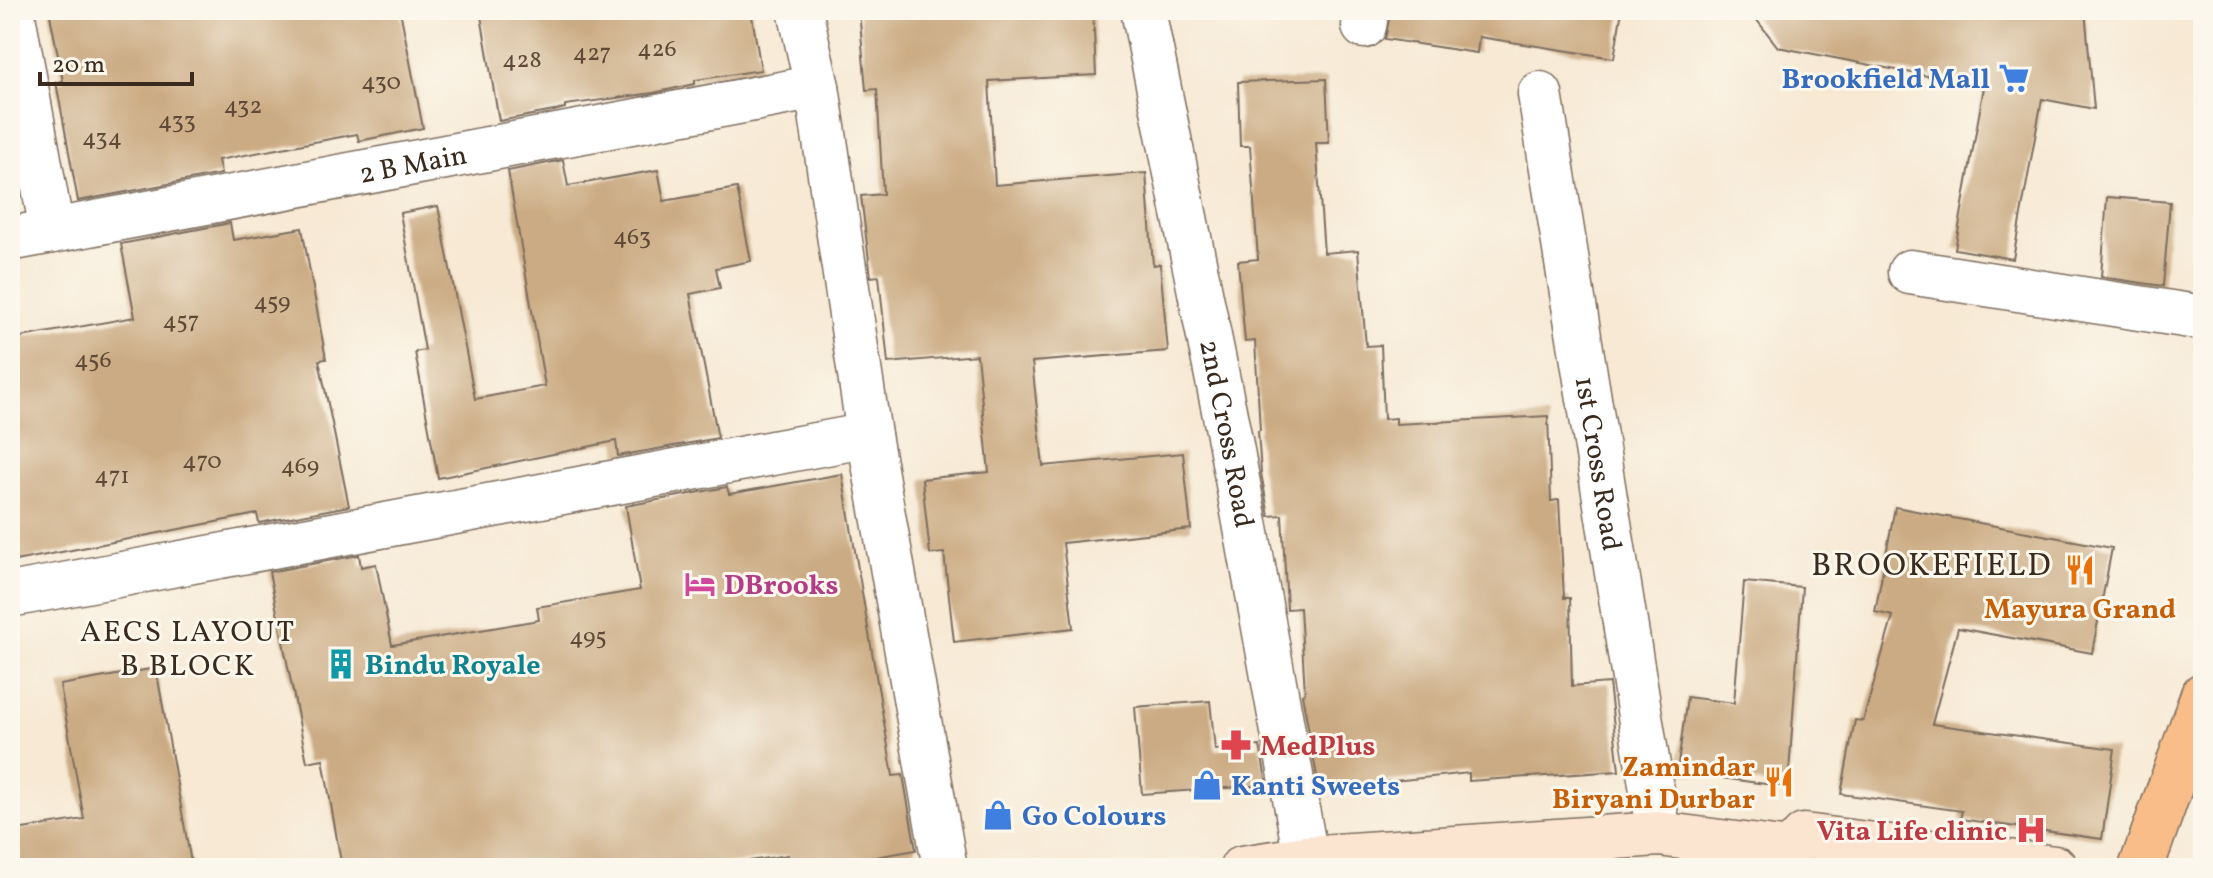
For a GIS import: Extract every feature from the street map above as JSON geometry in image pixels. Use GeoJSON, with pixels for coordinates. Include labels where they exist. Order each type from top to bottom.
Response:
{"type":"FeatureCollection","features":[{"type":"Feature","properties":{"kind":"main road"},"geometry":{"type":"LineString","coordinates":[[2141,868],[2203,695]]}},
{"type":"Feature","properties":{"kind":"street"},"geometry":{"type":"LineString","coordinates":[[12,10],[31,235]]}},
{"type":"Feature","properties":{"kind":"street"},"geometry":{"type":"LineString","coordinates":[[800,10],[817,87],[869,435],[945,868]]}},
{"type":"Feature","properties":{"kind":"street","name":"2nd Cross Road"},"geometry":{"type":"LineString","coordinates":[[1143,10],[1230,440],[1306,858]]}},
{"type":"Feature","properties":{"kind":"street","name":"2 B Main"},"geometry":{"type":"LineString","coordinates":[[31,235],[817,87]]}},
{"type":"Feature","properties":{"kind":"street","name":"1st Cross Road"},"geometry":{"type":"LineString","coordinates":[[1540,94],[1659,834]]}},
{"type":"Feature","properties":{"kind":"street"},"geometry":{"type":"LineString","coordinates":[[1910,272],[2203,318]]}},
{"type":"Feature","properties":{"kind":"street"},"geometry":{"type":"LineString","coordinates":[[10,595],[869,435]]}},
{"type":"Feature","properties":{"kind":"street"},"geometry":{"type":"LineString","coordinates":[[1242,868],[1306,858],[1659,834],[1794,859],[1804,836],[1937,860],[2055,868]]}},
{"type":"Feature","properties":{"kind":"building"},"geometry":{"type":"Polygon","coordinates":[[[49,10],[400,10],[423,128],[359,141],[357,134],[218,160],[221,174],[78,201],[56,82],[63,81],[49,10]]]}},
{"type":"Feature","properties":{"kind":"building"},"geometry":{"type":"Polygon","coordinates":[[[480,10],[751,10],[761,70],[695,80],[695,84],[653,93],[565,105],[565,108],[554,111],[499,121],[480,10]]]}},
{"type":"Feature","properties":{"kind":"building"},"geometry":{"type":"Polygon","coordinates":[[[859,10],[1093,10],[1096,75],[989,81],[995,185],[1146,173],[1153,265],[1160,264],[1168,351],[1032,362],[1043,466],[1183,453],[1191,529],[1063,543],[1073,628],[954,642],[944,553],[930,554],[922,479],[989,472],[977,355],[888,363],[879,276],[871,277],[861,196],[883,194],[877,89],[866,90],[859,10]]]}},
{"type":"Feature","properties":{"kind":"building"},"geometry":{"type":"Polygon","coordinates":[[[1391,10],[1622,10],[1614,58],[1479,37],[1477,53],[1385,39],[1391,10]]]}},
{"type":"Feature","properties":{"kind":"building","name":"Brookfield Mall"},"geometry":{"type":"Polygon","coordinates":[[[1749,10],[2085,10],[2094,109],[2042,99],[2013,259],[1955,249],[1984,87],[1778,47],[1749,10]]]}},
{"type":"Feature","properties":{"kind":"building"},"geometry":{"type":"Polygon","coordinates":[[[1326,79],[1329,143],[1316,143],[1324,253],[1358,250],[1366,346],[1381,345],[1384,419],[1396,418],[1396,424],[1548,416],[1551,501],[1559,500],[1564,598],[1570,598],[1572,686],[1609,683],[1619,771],[1469,781],[1469,773],[1327,788],[1326,781],[1318,782],[1302,694],[1305,693],[1300,608],[1287,609],[1282,515],[1269,516],[1261,473],[1255,341],[1245,342],[1238,261],[1258,259],[1250,146],[1240,146],[1238,82],[1326,79]]]}},
{"type":"Feature","properties":{"kind":"building"},"geometry":{"type":"Polygon","coordinates":[[[563,160],[568,186],[658,170],[664,201],[737,188],[751,261],[716,268],[720,288],[690,294],[718,438],[618,456],[616,441],[438,478],[415,352],[425,350],[400,213],[438,206],[475,399],[545,386],[508,171],[563,160]]]}},
{"type":"Feature","properties":{"kind":"building"},"geometry":{"type":"Polygon","coordinates":[[[2107,197],[2170,202],[2163,286],[2101,277],[2107,197]]]}},
{"type":"Feature","properties":{"kind":"building"},"geometry":{"type":"Polygon","coordinates":[[[230,223],[233,240],[302,228],[326,359],[319,360],[349,506],[259,523],[257,514],[10,562],[10,339],[135,317],[121,244],[230,223]]]}},
{"type":"Feature","properties":{"kind":"building"},"geometry":{"type":"Polygon","coordinates":[[[842,474],[893,776],[903,775],[916,850],[812,868],[790,868],[788,855],[706,868],[342,868],[323,759],[307,762],[269,572],[359,555],[361,567],[376,564],[392,645],[539,620],[537,607],[640,590],[626,506],[727,487],[729,494],[842,474]]]}},
{"type":"Feature","properties":{"kind":"building"},"geometry":{"type":"Polygon","coordinates":[[[1895,507],[2112,548],[2092,653],[1958,628],[1932,724],[2115,749],[2102,839],[1960,819],[1962,811],[1841,794],[1855,720],[1863,721],[1893,616],[1875,612],[1895,507]]]}},
{"type":"Feature","properties":{"kind":"building"},"geometry":{"type":"Polygon","coordinates":[[[1744,582],[1802,587],[1788,787],[1677,772],[1687,697],[1734,703],[1744,582]]]}},
{"type":"Feature","properties":{"kind":"building"},"geometry":{"type":"Polygon","coordinates":[[[156,668],[192,868],[10,868],[10,831],[84,819],[60,685],[156,668]]]}},
{"type":"Feature","properties":{"kind":"building"},"geometry":{"type":"Polygon","coordinates":[[[1210,701],[1215,750],[1260,746],[1267,785],[1142,794],[1135,707],[1210,701]]]}},
{"type":"Feature","properties":{"kind":"place","name":"Brookfield Mall"},"geometry":{"type":"Point","coordinates":[2014,78]}},
{"type":"Feature","properties":{"kind":"place","name":"Mayura Grand"},"geometry":{"type":"Point","coordinates":[2080,570]}},
{"type":"Feature","properties":{"kind":"place","name":"DBrooks"},"geometry":{"type":"Point","coordinates":[700,584]}},
{"type":"Feature","properties":{"kind":"place","name":"Bindu Royale"},"geometry":{"type":"Point","coordinates":[341,664]}},
{"type":"Feature","properties":{"kind":"place","name":"MedPlus"},"geometry":{"type":"Point","coordinates":[1236,745]}},
{"type":"Feature","properties":{"kind":"place","name":"Zamindar Biryani Durbar"},"geometry":{"type":"Point","coordinates":[1779,782]}},
{"type":"Feature","properties":{"kind":"place","name":"Kanti Sweets"},"geometry":{"type":"Point","coordinates":[1207,785]}},
{"type":"Feature","properties":{"kind":"place","name":"Go Colours"},"geometry":{"type":"Point","coordinates":[998,815]}},
{"type":"Feature","properties":{"kind":"place","name":"Vita Life clinic"},"geometry":{"type":"Point","coordinates":[2031,830]}},
{"type":"Feature","properties":{"kind":"district","name":"BROOKEFIELD"},"geometry":{"type":"Point","coordinates":[1932,564]}},
{"type":"Feature","properties":{"kind":"district","name":"AECS LAYOUT B BLOCK"},"geometry":{"type":"Point","coordinates":[188,648]}}]}
